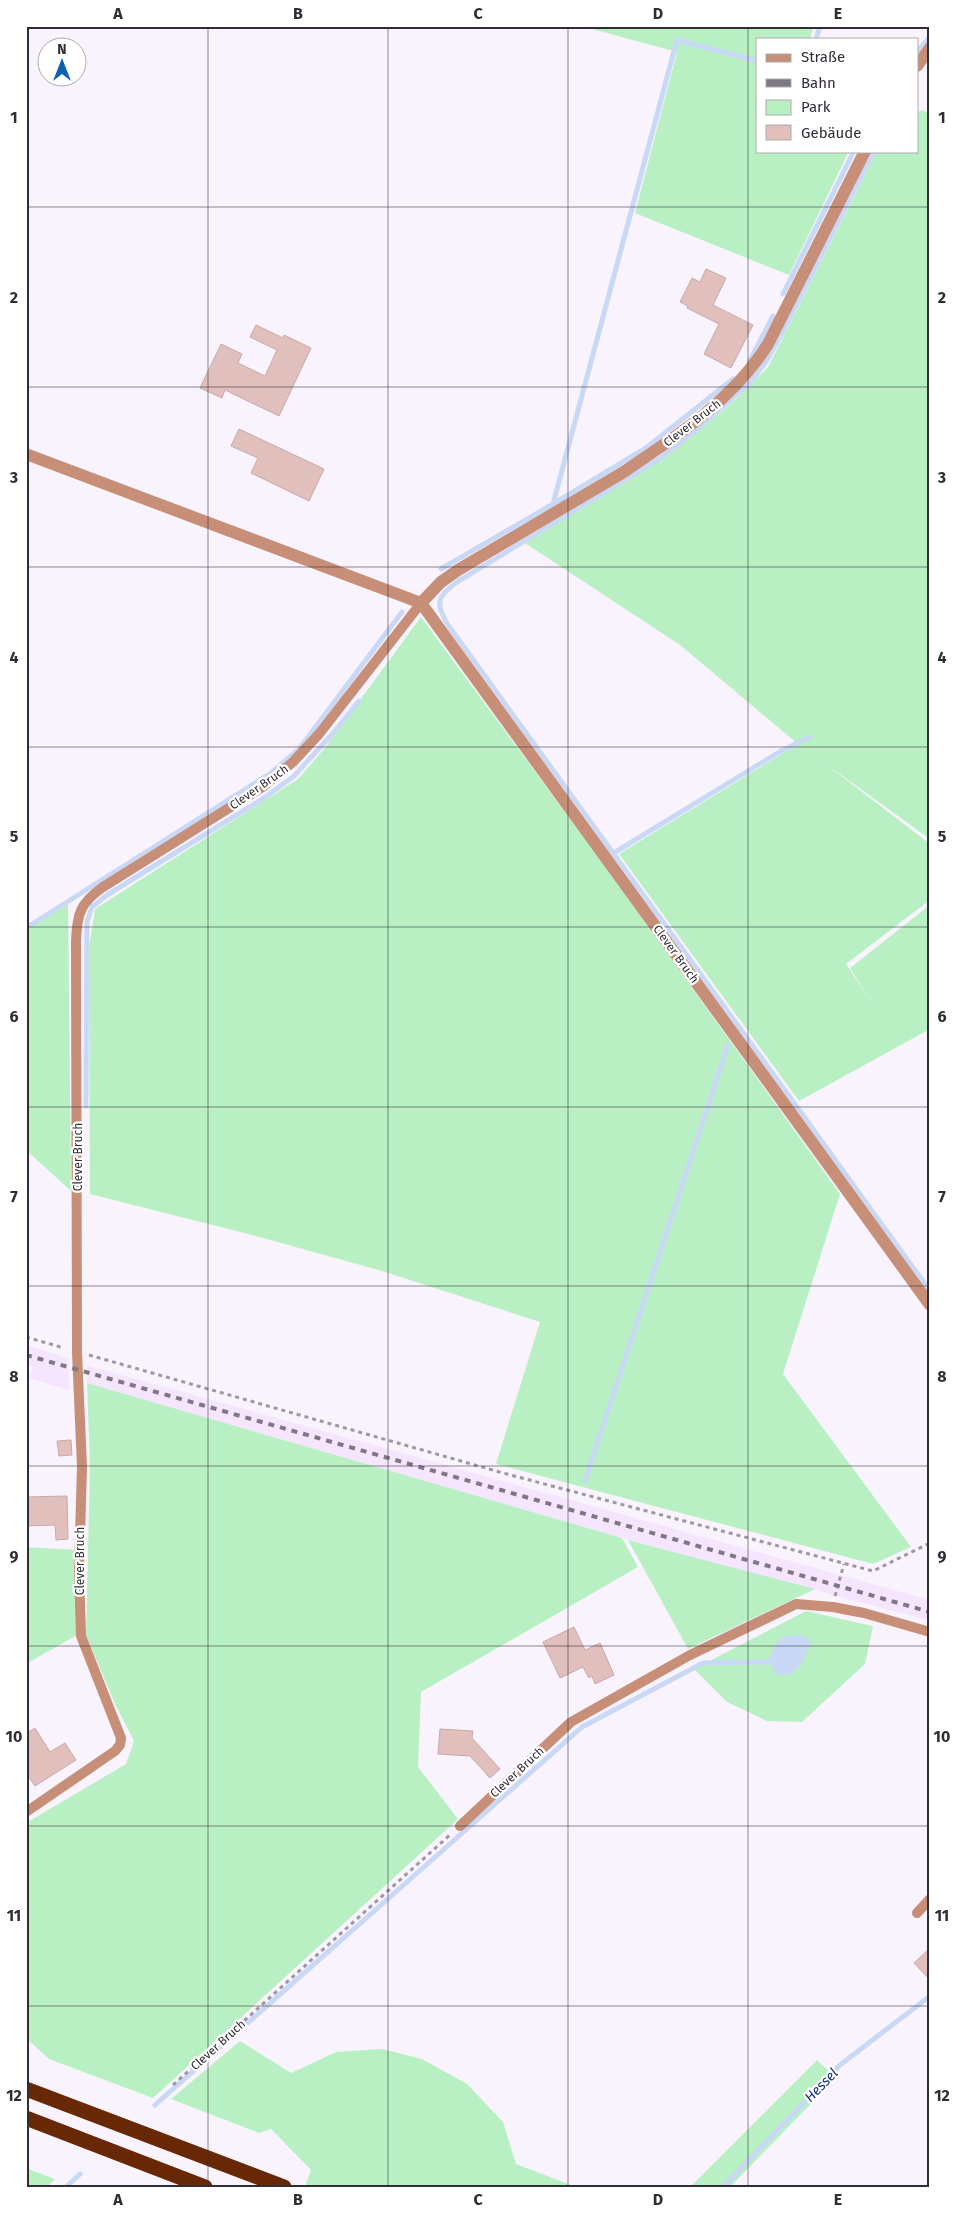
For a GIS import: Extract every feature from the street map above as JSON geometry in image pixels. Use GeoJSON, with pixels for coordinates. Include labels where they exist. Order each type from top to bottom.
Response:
{"type":"FeatureCollection","features":[{"type":"Feature","properties":{"kind":"highway"},"geometry":{"type":"LineString","coordinates":[[26,2089],[284,2187]]}},
{"type":"Feature","properties":{"kind":"highway"},"geometry":{"type":"LineString","coordinates":[[26,2118],[205,2187]]}},
{"type":"Feature","properties":{"kind":"street"},"geometry":{"type":"LineString","coordinates":[[918,65],[930,48]]}},
{"type":"Feature","properties":{"kind":"street","name":"Clever Bruch"},"geometry":{"type":"LineString","coordinates":[[864,152],[768,344],[749,371],[736,385],[716,405],[648,456],[622,474],[458,570],[441,582],[422,604],[930,1305]]}},
{"type":"Feature","properties":{"kind":"street"},"geometry":{"type":"LineString","coordinates":[[26,454],[422,604]]}},
{"type":"Feature","properties":{"kind":"lane","name":"Clever Bruch"},"geometry":{"type":"LineString","coordinates":[[26,1812],[116,1751],[120,1745],[121,1738],[81,1636],[79,1570],[82,1467],[77,1352],[76,941],[77,922],[81,908],[103,887],[264,786],[294,762],[319,734],[422,604]]}},
{"type":"Feature","properties":{"kind":"lane","name":"Clever Bruch"},"geometry":{"type":"LineString","coordinates":[[460,1826],[571,1722],[690,1655],[796,1604],[832,1607],[864,1613],[930,1632]]}},
{"type":"Feature","properties":{"kind":"lane"},"geometry":{"type":"LineString","coordinates":[[917,1914],[930,1899]]}},
{"type":"Feature","properties":{"kind":"path"},"geometry":{"type":"LineString","coordinates":[[26,1337],[494,1470],[873,1571],[930,1543]]}},
{"type":"Feature","properties":{"kind":"path"},"geometry":{"type":"LineString","coordinates":[[832,1607],[844,1564]]}},
{"type":"Feature","properties":{"kind":"path","name":"Clever Bruch"},"geometry":{"type":"LineString","coordinates":[[173,2085],[460,1826]]}},
{"type":"Feature","properties":{"kind":"shaded area"},"geometry":{"type":"Polygon","coordinates":[[[26,1345],[68,1358],[69,1390],[29,1378],[33,1367],[26,1365],[26,1345]]]}},
{"type":"Feature","properties":{"kind":"shaded area"},"geometry":{"type":"Polygon","coordinates":[[[86,1365],[930,1600],[930,1621],[622,1538],[87,1383],[86,1365]]]}},
{"type":"Feature","properties":{"kind":"green space"},"geometry":{"type":"Polygon","coordinates":[[[581,26],[814,26],[810,38],[756,38],[756,152],[849,152],[789,275],[635,213],[677,52],[581,26]]]}},
{"type":"Feature","properties":{"kind":"green space"},"geometry":{"type":"Polygon","coordinates":[[[923,110],[930,115],[930,839],[823,762],[930,844],[930,900],[846,964],[873,1005],[850,968],[930,905],[930,1029],[799,1101],[619,854],[798,744],[680,645],[525,543],[653,464],[684,442],[742,394],[768,367],[876,152],[918,152],[918,112],[923,110]]]}},
{"type":"Feature","properties":{"kind":"green space"},"geometry":{"type":"Polygon","coordinates":[[[421,617],[601,861],[840,1194],[783,1374],[911,1547],[873,1564],[496,1464],[540,1322],[382,1271],[252,1235],[90,1194],[89,947],[95,909],[298,779],[324,749],[421,617]]]}},
{"type":"Feature","properties":{"kind":"green space"},"geometry":{"type":"Polygon","coordinates":[[[68,903],[71,1191],[26,1150],[26,929],[68,903]]]}},
{"type":"Feature","properties":{"kind":"green space"},"geometry":{"type":"Polygon","coordinates":[[[87,1383],[622,1538],[638,1567],[421,1692],[418,1767],[458,1819],[153,2098],[49,2059],[26,2038],[26,1823],[126,1764],[134,1741],[115,1704],[86,1635],[90,1466],[87,1383]]]}},
{"type":"Feature","properties":{"kind":"green space"},"geometry":{"type":"Polygon","coordinates":[[[628,1540],[815,1589],[688,1649],[628,1540]]]}},
{"type":"Feature","properties":{"kind":"green space"},"geometry":{"type":"Polygon","coordinates":[[[26,1547],[76,1550],[77,1635],[26,1664],[26,1547]]]}},
{"type":"Feature","properties":{"kind":"green space"},"geometry":{"type":"Polygon","coordinates":[[[806,1611],[873,1626],[865,1664],[802,1722],[767,1721],[727,1702],[694,1669],[806,1611]]]}},
{"type":"Feature","properties":{"kind":"green space"},"geometry":{"type":"Polygon","coordinates":[[[240,2041],[291,2073],[336,2052],[382,2049],[422,2059],[467,2084],[503,2122],[516,2164],[576,2187],[305,2187],[311,2170],[271,2129],[259,2133],[171,2099],[240,2041]]]}},
{"type":"Feature","properties":{"kind":"green space"},"geometry":{"type":"Polygon","coordinates":[[[817,2060],[836,2078],[730,2187],[690,2187],[817,2060]]]}},
{"type":"Feature","properties":{"kind":"green space"},"geometry":{"type":"Polygon","coordinates":[[[26,2168],[55,2179],[47,2187],[26,2187],[26,2168]]]}},
{"type":"Feature","properties":{"kind":"water"},"geometry":{"type":"Polygon","coordinates":[[[803,1635],[811,1643],[803,1661],[792,1674],[777,1675],[768,1662],[775,1645],[782,1637],[803,1635]]]}},
{"type":"Feature","properties":{"kind":"building"},"geometry":{"type":"Polygon","coordinates":[[[706,269],[726,278],[713,305],[753,325],[731,368],[704,354],[719,324],[687,308],[688,306],[680,302],[692,278],[700,282],[706,269]]]}},
{"type":"Feature","properties":{"kind":"building"},"geometry":{"type":"Polygon","coordinates":[[[256,325],[283,338],[284,335],[311,348],[279,416],[225,390],[222,398],[200,388],[221,344],[242,354],[238,363],[265,376],[277,350],[250,337],[256,325]]]}},
{"type":"Feature","properties":{"kind":"building"},"geometry":{"type":"Polygon","coordinates":[[[239,429],[324,469],[309,501],[251,473],[258,458],[231,446],[239,429]]]}},
{"type":"Feature","properties":{"kind":"building"},"geometry":{"type":"Polygon","coordinates":[[[71,1440],[72,1455],[59,1456],[57,1441],[71,1440]]]}},
{"type":"Feature","properties":{"kind":"building"},"geometry":{"type":"Polygon","coordinates":[[[67,1496],[68,1539],[56,1540],[55,1525],[26,1526],[26,1497],[67,1496]]]}},
{"type":"Feature","properties":{"kind":"building"},"geometry":{"type":"Polygon","coordinates":[[[574,1627],[585,1650],[600,1643],[614,1675],[595,1684],[592,1676],[589,1678],[583,1667],[560,1678],[543,1642],[574,1627]]]}},
{"type":"Feature","properties":{"kind":"building"},"geometry":{"type":"Polygon","coordinates":[[[35,1728],[50,1752],[65,1743],[76,1760],[35,1786],[26,1773],[26,1734],[35,1728]]]}},
{"type":"Feature","properties":{"kind":"building"},"geometry":{"type":"Polygon","coordinates":[[[440,1729],[473,1731],[472,1738],[500,1769],[490,1778],[470,1756],[438,1754],[440,1729]]]}},
{"type":"Feature","properties":{"kind":"building"},"geometry":{"type":"Polygon","coordinates":[[[930,1948],[930,1980],[914,1963],[930,1948]]]}},
{"type":"Feature","properties":{"kind":"waterway"},"geometry":{"type":"LineString","coordinates":[[816,38],[820,26]]}},
{"type":"Feature","properties":{"kind":"waterway"},"geometry":{"type":"LineString","coordinates":[[918,51],[930,37]]}},
{"type":"Feature","properties":{"kind":"waterway"},"geometry":{"type":"LineString","coordinates":[[441,569],[553,504],[677,40],[756,61]]}},
{"type":"Feature","properties":{"kind":"waterway"},"geometry":{"type":"LineString","coordinates":[[783,294],[854,152]]}},
{"type":"Feature","properties":{"kind":"waterway"},"geometry":{"type":"LineString","coordinates":[[873,152],[782,333],[767,360],[751,382],[701,426],[659,459],[450,587],[442,596],[440,606],[448,625],[930,1291]]}},
{"type":"Feature","properties":{"kind":"waterway"},"geometry":{"type":"LineString","coordinates":[[749,362],[773,316]]}},
{"type":"Feature","properties":{"kind":"waterway"},"geometry":{"type":"LineString","coordinates":[[553,504],[646,448],[733,379]]}},
{"type":"Feature","properties":{"kind":"waterway"},"geometry":{"type":"LineString","coordinates":[[26,928],[271,773],[299,749],[402,612]]}},
{"type":"Feature","properties":{"kind":"waterway"},"geometry":{"type":"LineString","coordinates":[[86,1106],[87,922],[92,907],[107,895],[264,798],[294,776],[359,701]]}},
{"type":"Feature","properties":{"kind":"waterway"},"geometry":{"type":"LineString","coordinates":[[617,851],[781,751],[810,737]]}},
{"type":"Feature","properties":{"kind":"waterway"},"geometry":{"type":"LineString","coordinates":[[585,1481],[728,1045]]}},
{"type":"Feature","properties":{"kind":"waterway"},"geometry":{"type":"LineString","coordinates":[[155,2105],[582,1727],[703,1663],[768,1662]]}},
{"type":"Feature","properties":{"kind":"waterway","name":"Hessel"},"geometry":{"type":"LineString","coordinates":[[723,2187],[840,2065],[930,1996]]}},
{"type":"Feature","properties":{"kind":"waterway"},"geometry":{"type":"LineString","coordinates":[[66,2187],[80,2174]]}},
{"type":"Feature","properties":{"kind":"railway"},"geometry":{"type":"LineString","coordinates":[[26,1355],[930,1612]]}}]}
